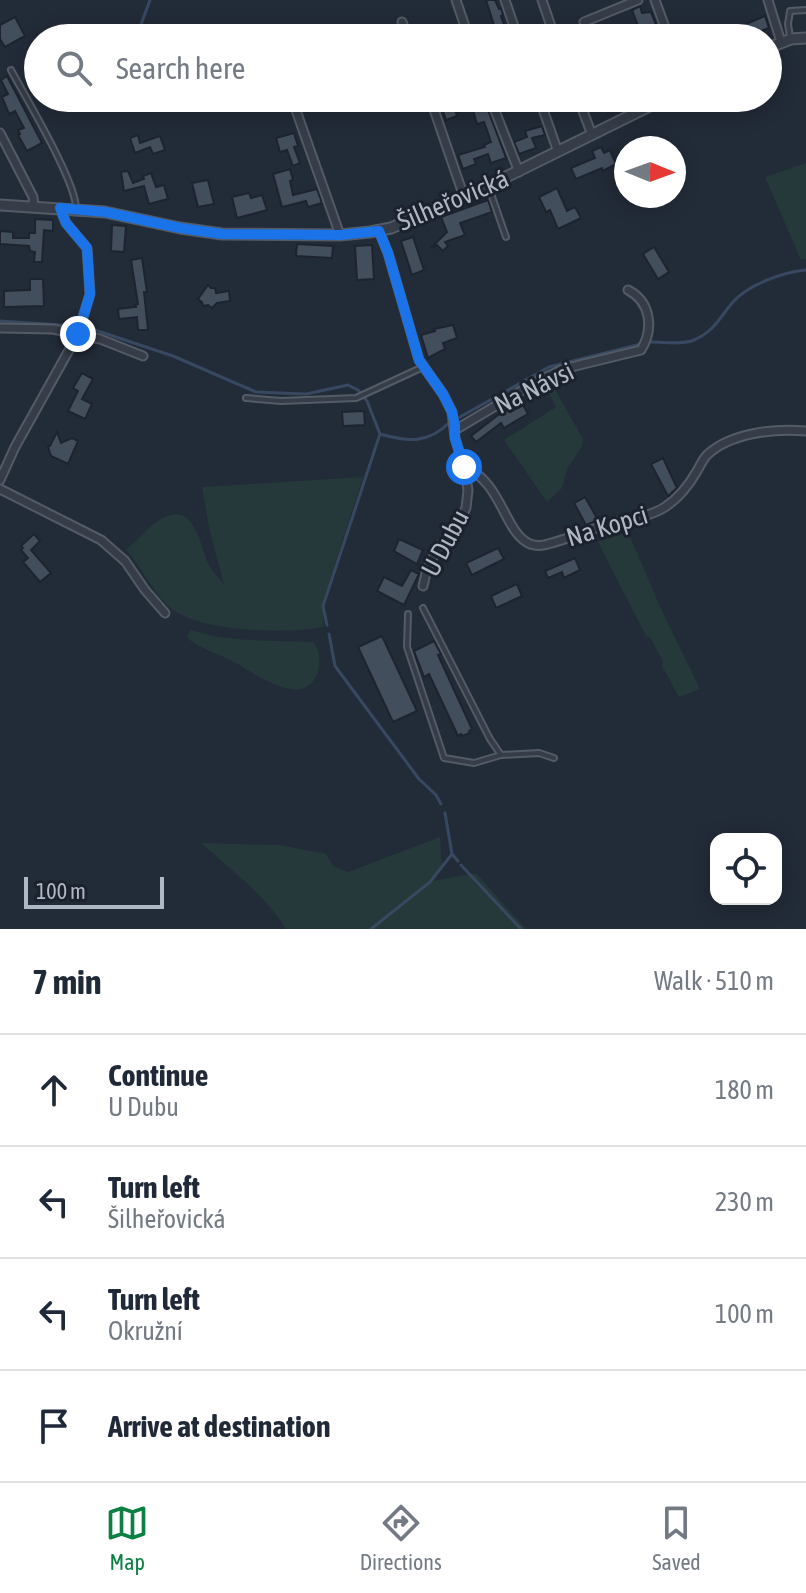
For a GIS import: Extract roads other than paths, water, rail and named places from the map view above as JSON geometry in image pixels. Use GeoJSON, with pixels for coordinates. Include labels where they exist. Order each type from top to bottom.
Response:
{"type":"FeatureCollection","features":[{"type":"Feature","properties":{"kind":"street"},"geometry":{"type":"LineString","coordinates":[[456,0],[464,24]]}},
{"type":"Feature","properties":{"kind":"street"},"geometry":{"type":"LineString","coordinates":[[505,0],[513,24]]}},
{"type":"Feature","properties":{"kind":"street"},"geometry":{"type":"LineString","coordinates":[[542,0],[550,24]]}},
{"type":"Feature","properties":{"kind":"street"},"geometry":{"type":"LineString","coordinates":[[584,22],[638,0]]}},
{"type":"Feature","properties":{"kind":"street"},"geometry":{"type":"LineString","coordinates":[[655,0],[664,24]]}},
{"type":"Feature","properties":{"kind":"street"},"geometry":{"type":"LineString","coordinates":[[768,0],[779,24]]}},
{"type":"Feature","properties":{"kind":"street"},"geometry":{"type":"LineString","coordinates":[[782,31],[786,40]]}},
{"type":"Feature","properties":{"kind":"street"},"geometry":{"type":"LineString","coordinates":[[782,42],[806,38]]}},
{"type":"Feature","properties":{"kind":"street"},"geometry":{"type":"LineString","coordinates":[[297,112],[340,235]]}},
{"type":"Feature","properties":{"kind":"street"},"geometry":{"type":"LineString","coordinates":[[435,112],[464,197]]}},
{"type":"Feature","properties":{"kind":"street","name":"Šilheřovická"},"geometry":{"type":"LineString","coordinates":[[495,112],[519,172]]}},
{"type":"Feature","properties":{"kind":"street"},"geometry":{"type":"LineString","coordinates":[[544,112],[558,152]]}},
{"type":"Feature","properties":{"kind":"street"},"geometry":{"type":"LineString","coordinates":[[583,112],[592,135]]}},
{"type":"Feature","properties":{"kind":"street","name":"Šilheřovická"},"geometry":{"type":"LineString","coordinates":[[0,205],[105,212],[222,234],[340,235],[379,231],[519,172],[638,112]]}},
{"type":"Feature","properties":{"kind":"street"},"geometry":{"type":"LineString","coordinates":[[0,133],[33,197],[34,207]]}},
{"type":"Feature","properties":{"kind":"street"},"geometry":{"type":"LineString","coordinates":[[0,480],[78,334],[90,294],[87,248],[66,223],[60,208]]}},
{"type":"Feature","properties":{"kind":"street","name":"U Dubu"},"geometry":{"type":"LineString","coordinates":[[379,231],[419,360],[452,412],[468,490],[466,508],[457,527],[438,548],[427,569],[423,586]]}},
{"type":"Feature","properties":{"kind":"street","name":"Na Návsi"},"geometry":{"type":"LineString","coordinates":[[455,430],[563,369],[641,350],[647,339],[646,308],[628,290]]}},
{"type":"Feature","properties":{"kind":"street"},"geometry":{"type":"LineString","coordinates":[[0,328],[53,329],[100,339],[143,356]]}},
{"type":"Feature","properties":{"kind":"street","name":"Na Kopci"},"geometry":{"type":"LineString","coordinates":[[464,467],[475,471],[483,479],[518,534],[528,543],[538,546],[662,509],[687,486],[706,456],[734,440],[767,431],[806,431]]}},
{"type":"Feature","properties":{"kind":"street"},"geometry":{"type":"LineString","coordinates":[[0,489],[101,540],[125,561],[165,613]]}},
{"type":"Feature","properties":{"kind":"lane"},"geometry":{"type":"LineString","coordinates":[[786,40],[790,11],[806,10]]}},
{"type":"Feature","properties":{"kind":"lane"},"geometry":{"type":"LineString","coordinates":[[11,70],[24,95]]}},
{"type":"Feature","properties":{"kind":"lane"},"geometry":{"type":"LineString","coordinates":[[33,112],[58,159],[76,200],[76,209]]}},
{"type":"Feature","properties":{"kind":"lane"},"geometry":{"type":"LineString","coordinates":[[488,186],[506,237]]}},
{"type":"Feature","properties":{"kind":"lane"},"geometry":{"type":"LineString","coordinates":[[246,398],[281,401],[356,398],[423,367]]}},
{"type":"Feature","properties":{"kind":"lane"},"geometry":{"type":"LineString","coordinates":[[423,608],[501,755]]}},
{"type":"Feature","properties":{"kind":"lane"},"geometry":{"type":"LineString","coordinates":[[408,614],[407,647],[444,758],[474,763],[501,755],[539,753],[554,758]]}},
{"type":"Feature","properties":{"kind":"waterway"},"geometry":{"type":"LineString","coordinates":[[141,24],[150,0]]}},
{"type":"Feature","properties":{"kind":"waterway"},"geometry":{"type":"LineString","coordinates":[[651,342],[694,340],[712,328],[733,302],[757,284],[806,270]]}},
{"type":"Feature","properties":{"kind":"waterway"},"geometry":{"type":"LineString","coordinates":[[0,321],[77,326]]}},
{"type":"Feature","properties":{"kind":"waterway"},"geometry":{"type":"LineString","coordinates":[[86,327],[173,356],[256,392],[306,394],[348,385],[358,390],[367,401],[380,434],[390,437],[409,440],[426,438],[450,422]]}},
{"type":"Feature","properties":{"kind":"waterway"},"geometry":{"type":"LineString","coordinates":[[460,417],[549,367],[641,344]]}},
{"type":"Feature","properties":{"kind":"waterway"},"geometry":{"type":"LineString","coordinates":[[327,625],[323,606],[380,434]]}},
{"type":"Feature","properties":{"kind":"waterway"},"geometry":{"type":"LineString","coordinates":[[329,634],[335,666],[441,804]]}},
{"type":"Feature","properties":{"kind":"waterway"},"geometry":{"type":"LineString","coordinates":[[445,813],[452,854],[458,861]]}},
{"type":"Feature","properties":{"kind":"waterway"},"geometry":{"type":"LineString","coordinates":[[371,929],[430,882],[452,854]]}},
{"type":"Feature","properties":{"kind":"waterway"},"geometry":{"type":"LineString","coordinates":[[461,865],[521,929]]}}]}
